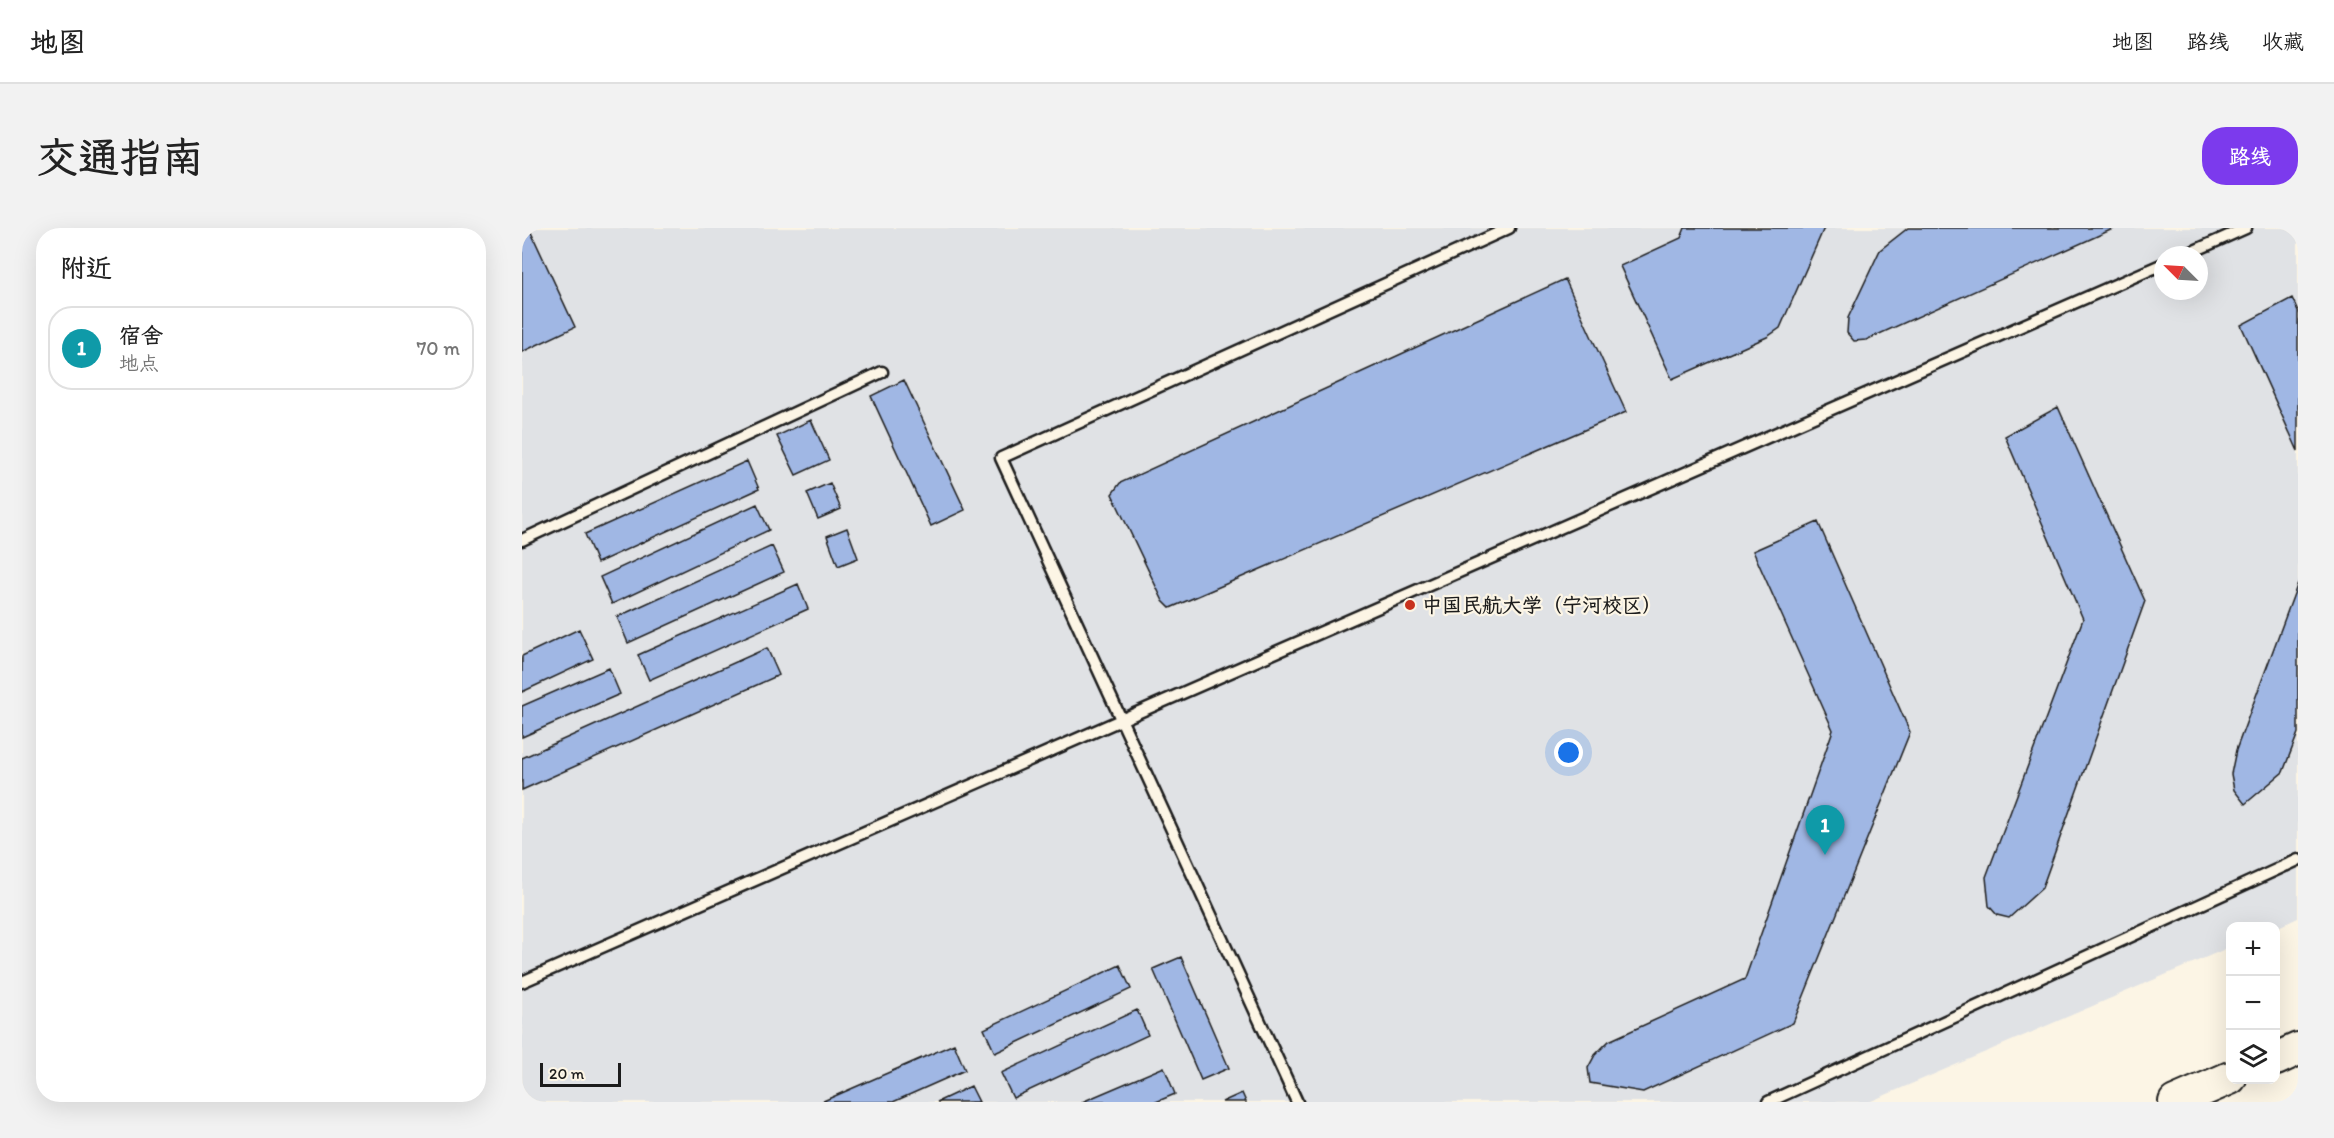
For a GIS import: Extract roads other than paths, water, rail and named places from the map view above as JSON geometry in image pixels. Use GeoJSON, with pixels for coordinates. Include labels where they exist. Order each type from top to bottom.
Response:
{"type":"FeatureCollection","features":[{"type":"Feature","properties":{"kind":"main road"},"geometry":{"type":"LineString","coordinates":[[2280,1057],[2298,1049]]}},
{"type":"Feature","properties":{"kind":"main road"},"geometry":{"type":"LineString","coordinates":[[2175,1102],[2226,1080]]}},
{"type":"Feature","properties":{"kind":"lane"},"geometry":{"type":"LineString","coordinates":[[1297,1102],[1001,458],[1509,228]]}},
{"type":"Feature","properties":{"kind":"lane"},"geometry":{"type":"LineString","coordinates":[[2206,246],[2247,228]]}},
{"type":"Feature","properties":{"kind":"lane"},"geometry":{"type":"LineString","coordinates":[[522,981],[2154,268]]}},
{"type":"Feature","properties":{"kind":"lane"},"geometry":{"type":"LineString","coordinates":[[522,540],[882,372]]}},
{"type":"Feature","properties":{"kind":"lane"},"geometry":{"type":"LineString","coordinates":[[1768,1102],[2298,860]]}},
{"type":"Feature","properties":{"kind":"place","name":"中国民航大学（宁河校区）"},"geometry":{"type":"Point","coordinates":[1410,605]}},
{"type":"Feature","properties":{"kind":"place","name":"宿舍"},"geometry":{"type":"Point","coordinates":[1825,855]}}]}
